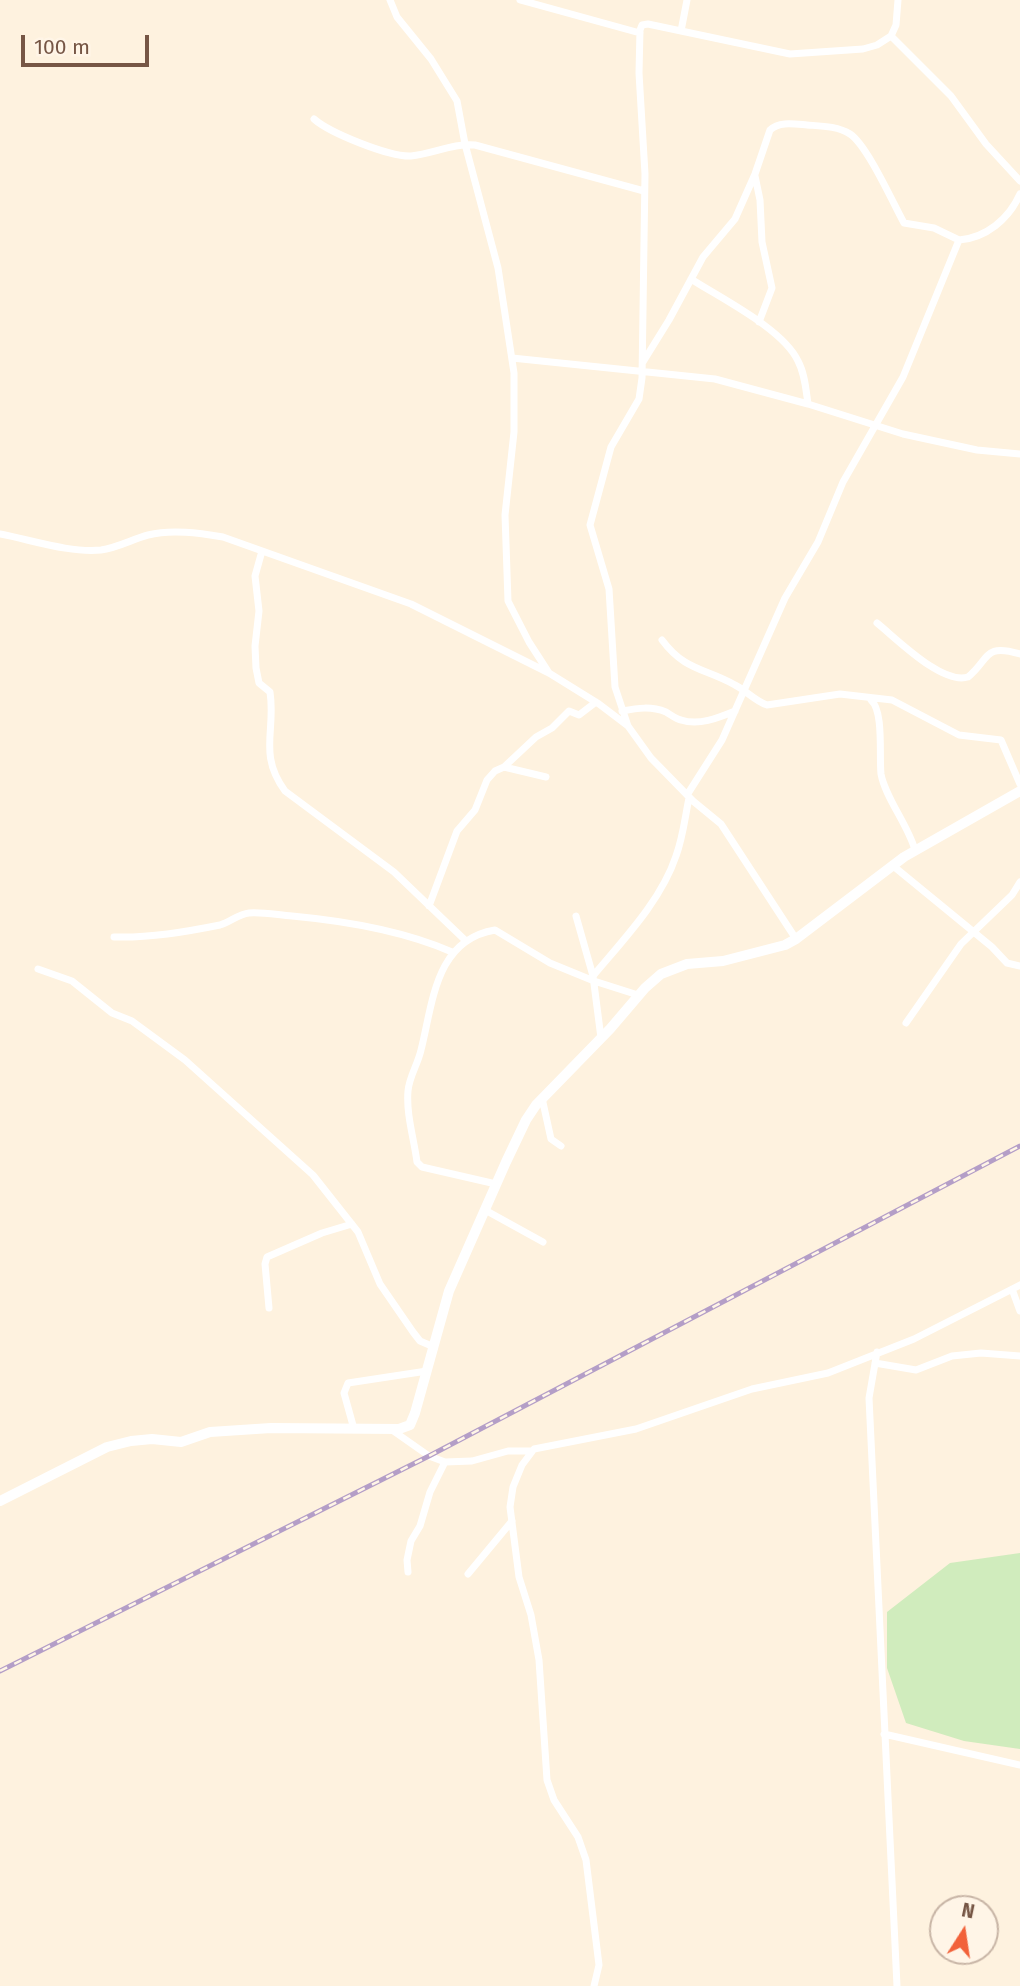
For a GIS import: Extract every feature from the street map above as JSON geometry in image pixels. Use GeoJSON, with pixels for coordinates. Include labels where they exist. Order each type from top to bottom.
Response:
{"type":"FeatureCollection","features":[{"type":"Feature","properties":{"kind":"street"},"geometry":{"type":"LineString","coordinates":[[390,0],[397,17],[451,88],[462,120],[465,144],[498,268],[512,358],[514,432],[505,515],[508,601],[549,673]]}},
{"type":"Feature","properties":{"kind":"street"},"geometry":{"type":"LineString","coordinates":[[520,0],[640,33]]}},
{"type":"Feature","properties":{"kind":"street"},"geometry":{"type":"LineString","coordinates":[[681,31],[687,0]]}},
{"type":"Feature","properties":{"kind":"street"},"geometry":{"type":"LineString","coordinates":[[796,939],[721,824],[688,796],[651,758],[628,726],[615,687],[609,589],[592,533],[590,517],[614,437],[639,399],[642,367],[644,191],[640,33],[642,25],[648,24],[790,54],[863,49],[877,45],[891,36],[896,25],[898,0]]}},
{"type":"Feature","properties":{"kind":"street"},"geometry":{"type":"LineString","coordinates":[[891,36],[951,96],[986,144],[1020,181]]}},
{"type":"Feature","properties":{"kind":"street"},"geometry":{"type":"LineString","coordinates":[[314,119],[341,135],[405,156],[465,144],[509,153],[547,166],[644,191]]}},
{"type":"Feature","properties":{"kind":"street"},"geometry":{"type":"LineString","coordinates":[[642,367],[703,257],[735,219],[773,126],[796,124],[840,130],[854,137],[904,223],[934,228],[959,240],[984,234],[1002,219],[1020,194]]}},
{"type":"Feature","properties":{"kind":"street"},"geometry":{"type":"LineString","coordinates":[[755,174],[760,200],[762,242],[772,288],[759,322]]}},
{"type":"Feature","properties":{"kind":"street"},"geometry":{"type":"LineString","coordinates":[[593,979],[643,915],[670,871],[677,856],[688,796],[722,740],[785,598],[818,542],[833,502],[903,377],[959,240]]}},
{"type":"Feature","properties":{"kind":"street"},"geometry":{"type":"LineString","coordinates":[[691,279],[781,339],[797,359],[808,404]]}},
{"type":"Feature","properties":{"kind":"street"},"geometry":{"type":"LineString","coordinates":[[512,358],[642,367],[715,379],[808,404],[903,434],[977,450],[1020,454]]}},
{"type":"Feature","properties":{"kind":"street"},"geometry":{"type":"LineString","coordinates":[[0,534],[81,550],[104,550],[150,534],[197,532],[223,537],[411,604],[549,673],[596,702],[628,726]]}},
{"type":"Feature","properties":{"kind":"street"},"geometry":{"type":"LineString","coordinates":[[262,551],[255,576],[258,611],[255,646],[259,683],[270,692],[269,745],[272,771],[285,791],[394,872],[466,942]]}},
{"type":"Feature","properties":{"kind":"street"},"geometry":{"type":"LineString","coordinates":[[877,623],[932,667],[955,678],[968,677],[985,655],[995,650],[1020,653]]}},
{"type":"Feature","properties":{"kind":"street"},"geometry":{"type":"LineString","coordinates":[[662,640],[687,665],[723,678],[767,705],[833,695],[898,702],[961,736],[1001,740],[1020,784]]}},
{"type":"Feature","properties":{"kind":"street"},"geometry":{"type":"LineString","coordinates":[[871,699],[878,710],[882,778],[909,831],[915,850]]}},
{"type":"Feature","properties":{"kind":"street"},"geometry":{"type":"LineString","coordinates":[[504,767],[536,737],[552,728],[565,712],[579,715],[596,702]]}},
{"type":"Feature","properties":{"kind":"street"},"geometry":{"type":"LineString","coordinates":[[622,712],[636,708],[654,708],[681,720],[693,721],[706,721],[735,712]]}},
{"type":"Feature","properties":{"kind":"street"},"geometry":{"type":"LineString","coordinates":[[429,906],[457,831],[475,810],[487,780],[498,768],[504,767],[546,777]]}},
{"type":"Feature","properties":{"kind":"street"},"geometry":{"type":"LineString","coordinates":[[0,1501],[107,1447],[131,1441],[152,1439],[181,1442],[210,1432],[271,1428],[405,1428],[412,1422],[449,1291],[526,1120],[542,1098],[601,1038],[638,995],[652,981],[674,968],[687,964],[723,961],[785,945],[852,898],[892,865],[1020,791]]}},
{"type":"Feature","properties":{"kind":"street"},"geometry":{"type":"LineString","coordinates":[[892,865],[974,932],[1007,963],[1020,966]]}},
{"type":"Feature","properties":{"kind":"street"},"geometry":{"type":"LineString","coordinates":[[906,1023],[961,944],[1012,895],[1020,882]]}},
{"type":"Feature","properties":{"kind":"street"},"geometry":{"type":"LineString","coordinates":[[114,937],[153,937],[221,924],[248,913],[333,921],[401,934],[452,952]]}},
{"type":"Feature","properties":{"kind":"street"},"geometry":{"type":"LineString","coordinates":[[576,916],[593,979],[601,1038]]}},
{"type":"Feature","properties":{"kind":"street"},"geometry":{"type":"LineString","coordinates":[[496,1184],[422,1167],[417,1161],[408,1092],[421,1049],[428,1011],[452,952],[466,942],[491,931],[500,931],[550,963],[638,995]]}},
{"type":"Feature","properties":{"kind":"street"},"geometry":{"type":"LineString","coordinates":[[38,969],[72,981],[112,1013],[132,1021],[185,1060],[313,1175],[352,1224],[380,1284],[419,1341],[434,1347]]}},
{"type":"Feature","properties":{"kind":"street"},"geometry":{"type":"LineString","coordinates":[[542,1098],[551,1139],[561,1146]]}},
{"type":"Feature","properties":{"kind":"street"},"geometry":{"type":"LineString","coordinates":[[485,1210],[543,1242]]}},
{"type":"Feature","properties":{"kind":"street"},"geometry":{"type":"LineString","coordinates":[[270,1308],[265,1264],[267,1257],[322,1233],[352,1224]]}},
{"type":"Feature","properties":{"kind":"street"},"geometry":{"type":"LineString","coordinates":[[392,1429],[429,1456],[445,1462],[472,1461],[508,1451],[531,1451],[661,1422],[752,1389],[828,1373],[914,1339],[1020,1286]]}},
{"type":"Feature","properties":{"kind":"street"},"geometry":{"type":"LineString","coordinates":[[1012,1289],[1020,1311]]}},
{"type":"Feature","properties":{"kind":"street"},"geometry":{"type":"LineString","coordinates":[[877,1352],[869,1398],[897,1986]]}},
{"type":"Feature","properties":{"kind":"street"},"geometry":{"type":"LineString","coordinates":[[875,1363],[916,1370],[951,1356],[981,1353],[1020,1356]]}},
{"type":"Feature","properties":{"kind":"street"},"geometry":{"type":"LineString","coordinates":[[354,1429],[344,1393],[348,1383],[427,1371]]}},
{"type":"Feature","properties":{"kind":"street"},"geometry":{"type":"LineString","coordinates":[[531,1451],[517,1475],[510,1507],[519,1577],[531,1615],[539,1660],[547,1780],[554,1800],[578,1837],[588,1871],[598,1965],[594,1986]]}},
{"type":"Feature","properties":{"kind":"street"},"geometry":{"type":"LineString","coordinates":[[408,1572],[407,1560],[411,1541],[445,1462]]}},
{"type":"Feature","properties":{"kind":"street"},"geometry":{"type":"LineString","coordinates":[[468,1574],[512,1521]]}},
{"type":"Feature","properties":{"kind":"street"},"geometry":{"type":"LineString","coordinates":[[884,1734],[1020,1765]]}},
{"type":"Feature","properties":{"kind":"green space"},"geometry":{"type":"Polygon","coordinates":[[[1020,1553],[1020,1749],[964,1741],[906,1723],[887,1668],[887,1612],[950,1563],[1020,1553]]]}},
{"type":"Feature","properties":{"kind":"railway"},"geometry":{"type":"LineString","coordinates":[[0,1671],[429,1456],[1020,1146]]}}]}
